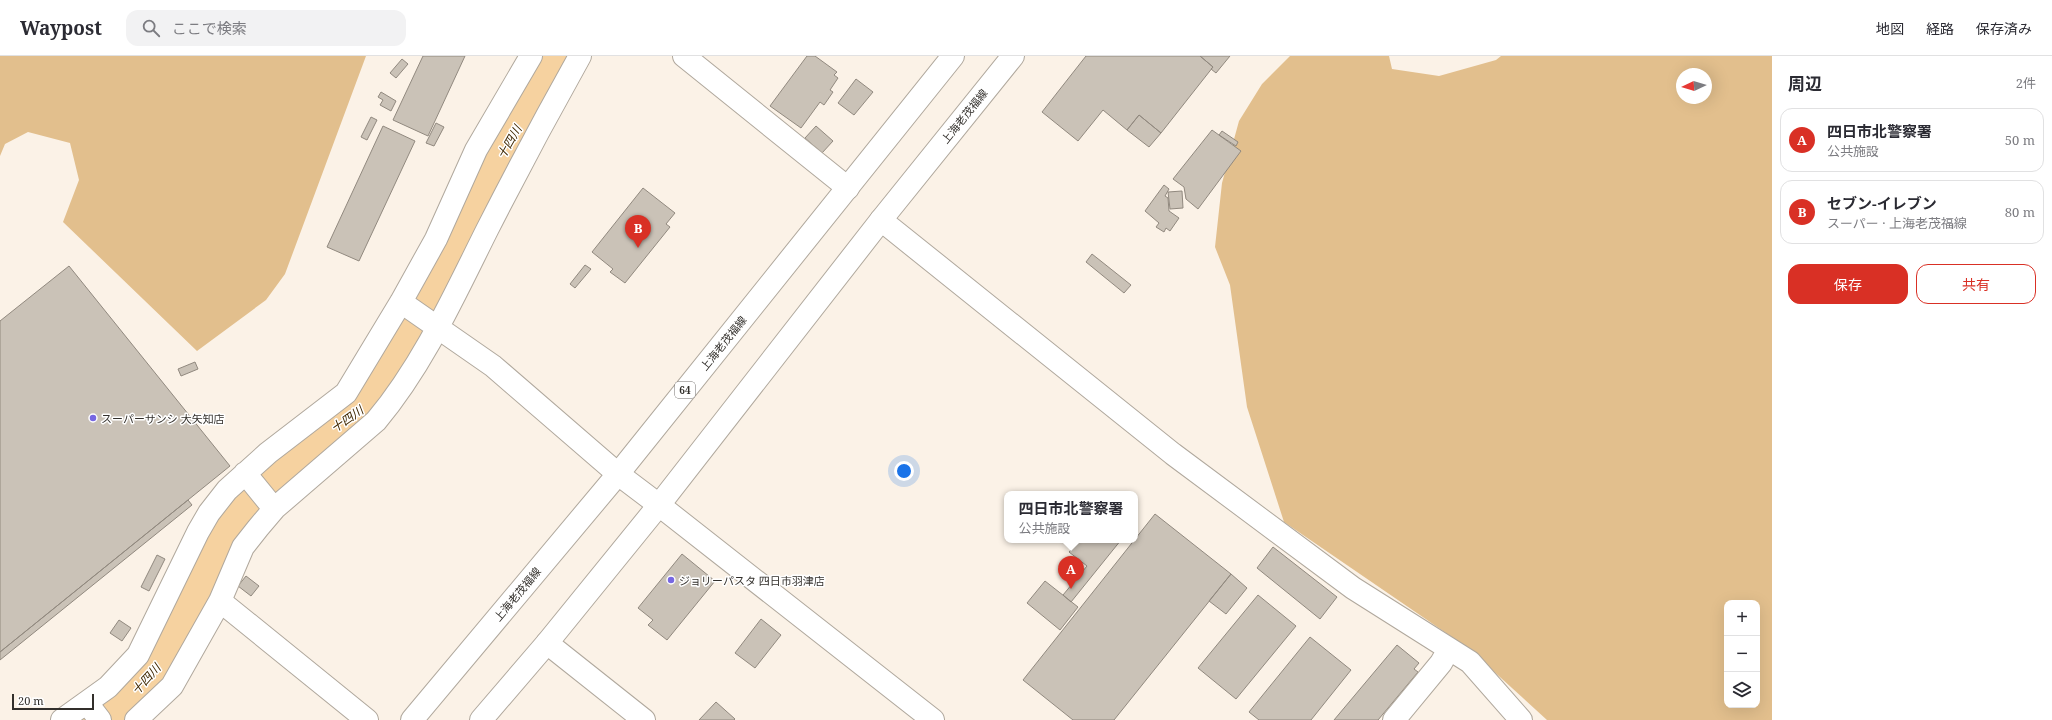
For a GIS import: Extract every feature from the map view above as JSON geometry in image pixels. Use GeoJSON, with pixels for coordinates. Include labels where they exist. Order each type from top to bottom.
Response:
{"type":"FeatureCollection","features":[{"type":"Feature","properties":{"kind":"street"},"geometry":{"type":"LineString","coordinates":[[62,720],[93,710],[108,687],[138,654],[209,513],[227,490],[248,478],[268,453],[346,393],[402,303],[436,240],[476,150],[531,56]]}},
{"type":"Feature","properties":{"kind":"street"},"geometry":{"type":"LineString","coordinates":[[136,720],[172,686],[220,601],[242,547],[275,508],[376,421],[387,407],[435,326],[513,178],[580,56]]}},
{"type":"Feature","properties":{"kind":"street"},"geometry":{"type":"LineString","coordinates":[[684,56],[848,188]]}},
{"type":"Feature","properties":{"kind":"street","name":"上海老茂福線"},"geometry":{"type":"LineString","coordinates":[[412,720],[618,474],[953,56]]}},
{"type":"Feature","properties":{"kind":"street","name":"上海老茂福線"},"geometry":{"type":"LineString","coordinates":[[486,718],[659,505],[881,220],[1013,56]]}},
{"type":"Feature","properties":{"kind":"street"},"geometry":{"type":"LineString","coordinates":[[881,220],[1173,454],[1353,588],[1470,662],[1521,720]]}},
{"type":"Feature","properties":{"kind":"street"},"geometry":{"type":"LineString","coordinates":[[402,303],[494,366],[618,474],[933,720]]}},
{"type":"Feature","properties":{"kind":"street"},"geometry":{"type":"LineString","coordinates":[[248,478],[271,505]]}},
{"type":"Feature","properties":{"kind":"street"},"geometry":{"type":"LineString","coordinates":[[220,601],[367,720]]}},
{"type":"Feature","properties":{"kind":"street"},"geometry":{"type":"LineString","coordinates":[[547,643],[644,720]]}},
{"type":"Feature","properties":{"kind":"street"},"geometry":{"type":"LineString","coordinates":[[1394,720],[1441,663],[1449,649]]}},
{"type":"Feature","properties":{"kind":"shaded area"},"geometry":{"type":"Polygon","coordinates":[[[0,56],[366,56],[285,274],[266,300],[197,351],[63,222],[79,180],[70,143],[28,132],[5,144],[0,156],[0,56]]]}},
{"type":"Feature","properties":{"kind":"shaded area"},"geometry":{"type":"Polygon","coordinates":[[[1290,56],[1389,56],[1392,69],[1439,76],[1496,60],[1501,56],[1772,56],[1772,720],[1547,720],[1468,648],[1284,522],[1247,407],[1230,285],[1215,247],[1222,183],[1239,121],[1262,84],[1290,56]]]}},
{"type":"Feature","properties":{"kind":"building"},"geometry":{"type":"Polygon","coordinates":[[[423,56],[465,56],[428,136],[393,120],[423,56]]]}},
{"type":"Feature","properties":{"kind":"building"},"geometry":{"type":"Polygon","coordinates":[[[807,56],[815,56],[837,72],[834,75],[838,78],[830,90],[833,92],[824,105],[820,102],[801,128],[770,106],[807,56]]]}},
{"type":"Feature","properties":{"kind":"building"},"geometry":{"type":"Polygon","coordinates":[[[1086,56],[1200,56],[1213,67],[1161,133],[1139,115],[1127,130],[1103,110],[1078,141],[1042,112],[1086,56]]]}},
{"type":"Feature","properties":{"kind":"building"},"geometry":{"type":"Polygon","coordinates":[[[1200,56],[1230,56],[1216,73],[1211,69],[1213,67],[1200,56]]]}},
{"type":"Feature","properties":{"kind":"building"},"geometry":{"type":"Polygon","coordinates":[[[402,59],[408,64],[396,78],[390,73],[402,59]]]}},
{"type":"Feature","properties":{"kind":"building"},"geometry":{"type":"Polygon","coordinates":[[[856,79],[873,92],[854,115],[838,103],[856,79]]]}},
{"type":"Feature","properties":{"kind":"building"},"geometry":{"type":"Polygon","coordinates":[[[381,92],[396,101],[391,111],[380,105],[383,100],[378,97],[381,92]]]}},
{"type":"Feature","properties":{"kind":"building"},"geometry":{"type":"Polygon","coordinates":[[[1139,115],[1161,133],[1149,147],[1127,130],[1139,115]]]}},
{"type":"Feature","properties":{"kind":"building"},"geometry":{"type":"Polygon","coordinates":[[[371,117],[377,120],[367,140],[361,137],[371,117]]]}},
{"type":"Feature","properties":{"kind":"building"},"geometry":{"type":"Polygon","coordinates":[[[436,123],[444,127],[434,146],[426,143],[436,123]]]}},
{"type":"Feature","properties":{"kind":"building"},"geometry":{"type":"Polygon","coordinates":[[[383,126],[415,141],[359,261],[327,247],[383,126]]]}},
{"type":"Feature","properties":{"kind":"building"},"geometry":{"type":"Polygon","coordinates":[[[816,126],[833,141],[822,153],[805,138],[816,126]]]}},
{"type":"Feature","properties":{"kind":"building"},"geometry":{"type":"Polygon","coordinates":[[[1212,130],[1241,151],[1198,209],[1186,199],[1184,187],[1173,179],[1212,130]]]}},
{"type":"Feature","properties":{"kind":"building"},"geometry":{"type":"Polygon","coordinates":[[[1222,131],[1238,142],[1236,146],[1219,135],[1222,131]]]}},
{"type":"Feature","properties":{"kind":"building"},"geometry":{"type":"Polygon","coordinates":[[[1164,185],[1169,189],[1165,196],[1168,198],[1169,211],[1179,218],[1170,231],[1166,228],[1164,232],[1156,227],[1159,223],[1145,211],[1164,185]]]}},
{"type":"Feature","properties":{"kind":"building"},"geometry":{"type":"Polygon","coordinates":[[[643,188],[675,213],[666,224],[670,227],[625,283],[610,272],[613,269],[592,252],[643,188]]]}},
{"type":"Feature","properties":{"kind":"building"},"geometry":{"type":"Polygon","coordinates":[[[1182,191],[1183,208],[1170,209],[1168,192],[1182,191]]]}},
{"type":"Feature","properties":{"kind":"building"},"geometry":{"type":"Polygon","coordinates":[[[1092,254],[1131,285],[1124,293],[1086,262],[1092,254]]]}},
{"type":"Feature","properties":{"kind":"building"},"geometry":{"type":"Polygon","coordinates":[[[585,265],[591,269],[575,288],[570,284],[585,265]]]}},
{"type":"Feature","properties":{"kind":"building"},"geometry":{"type":"Polygon","coordinates":[[[69,266],[230,466],[0,652],[0,321],[69,266]]]}},
{"type":"Feature","properties":{"kind":"building"},"geometry":{"type":"Polygon","coordinates":[[[195,362],[198,369],[181,376],[178,369],[195,362]]]}},
{"type":"Feature","properties":{"kind":"building"},"geometry":{"type":"Polygon","coordinates":[[[188,500],[192,505],[0,660],[0,652],[188,500]]]}},
{"type":"Feature","properties":{"kind":"building"},"geometry":{"type":"Polygon","coordinates":[[[1155,514],[1231,574],[1114,720],[1073,720],[1023,680],[1132,543],[1138,543],[1138,535],[1155,514]]]}},
{"type":"Feature","properties":{"kind":"building"},"geometry":{"type":"Polygon","coordinates":[[[1077,543],[1119,543],[1071,602],[1063,595],[1087,566],[1069,552],[1077,543]]]}},
{"type":"Feature","properties":{"kind":"building"},"geometry":{"type":"Polygon","coordinates":[[[1273,547],[1337,597],[1320,619],[1257,568],[1273,547]]]}},
{"type":"Feature","properties":{"kind":"building"},"geometry":{"type":"Polygon","coordinates":[[[682,554],[715,581],[667,640],[648,625],[653,620],[638,608],[682,554]]]}},
{"type":"Feature","properties":{"kind":"building"},"geometry":{"type":"Polygon","coordinates":[[[157,555],[165,559],[149,591],[141,587],[157,555]]]}},
{"type":"Feature","properties":{"kind":"building"},"geometry":{"type":"Polygon","coordinates":[[[1231,574],[1247,588],[1226,614],[1209,601],[1231,574]]]}},
{"type":"Feature","properties":{"kind":"building"},"geometry":{"type":"Polygon","coordinates":[[[246,576],[259,586],[251,596],[238,586],[246,576]]]}},
{"type":"Feature","properties":{"kind":"building"},"geometry":{"type":"Polygon","coordinates":[[[1045,581],[1078,607],[1060,630],[1027,603],[1045,581]]]}},
{"type":"Feature","properties":{"kind":"building"},"geometry":{"type":"Polygon","coordinates":[[[1258,595],[1296,626],[1236,699],[1198,668],[1258,595]]]}},
{"type":"Feature","properties":{"kind":"building"},"geometry":{"type":"Polygon","coordinates":[[[761,619],[781,635],[755,668],[735,653],[761,619]]]}},
{"type":"Feature","properties":{"kind":"building"},"geometry":{"type":"Polygon","coordinates":[[[119,620],[131,628],[122,641],[110,633],[119,620]]]}},
{"type":"Feature","properties":{"kind":"building"},"geometry":{"type":"Polygon","coordinates":[[[1310,637],[1351,670],[1311,720],[1259,720],[1249,712],[1310,637]]]}},
{"type":"Feature","properties":{"kind":"building"},"geometry":{"type":"Polygon","coordinates":[[[1397,645],[1419,663],[1414,669],[1418,672],[1378,720],[1334,720],[1397,645]]]}},
{"type":"Feature","properties":{"kind":"building"},"geometry":{"type":"Polygon","coordinates":[[[716,702],[735,719],[699,720],[716,702]]]}},
{"type":"Feature","properties":{"kind":"waterway","name":"十四川"},"geometry":{"type":"LineString","coordinates":[[98,720],[129,697],[160,665],[191,608],[228,528],[240,511],[313,442],[365,408],[378,390],[430,301],[500,159],[559,56]]}},
{"type":"Feature","properties":{"kind":"place","name":"セブン-イレブン"},"geometry":{"type":"Point","coordinates":[638,248]}},
{"type":"Feature","properties":{"kind":"place","name":"スーパーサンシ 大矢知店"},"geometry":{"type":"Point","coordinates":[93,418]}},
{"type":"Feature","properties":{"kind":"place","name":"ジョリーパスタ 四日市羽津店"},"geometry":{"type":"Point","coordinates":[671,580]}},
{"type":"Feature","properties":{"kind":"place","name":"四日市北警察署"},"geometry":{"type":"Point","coordinates":[1071,589]}}]}
